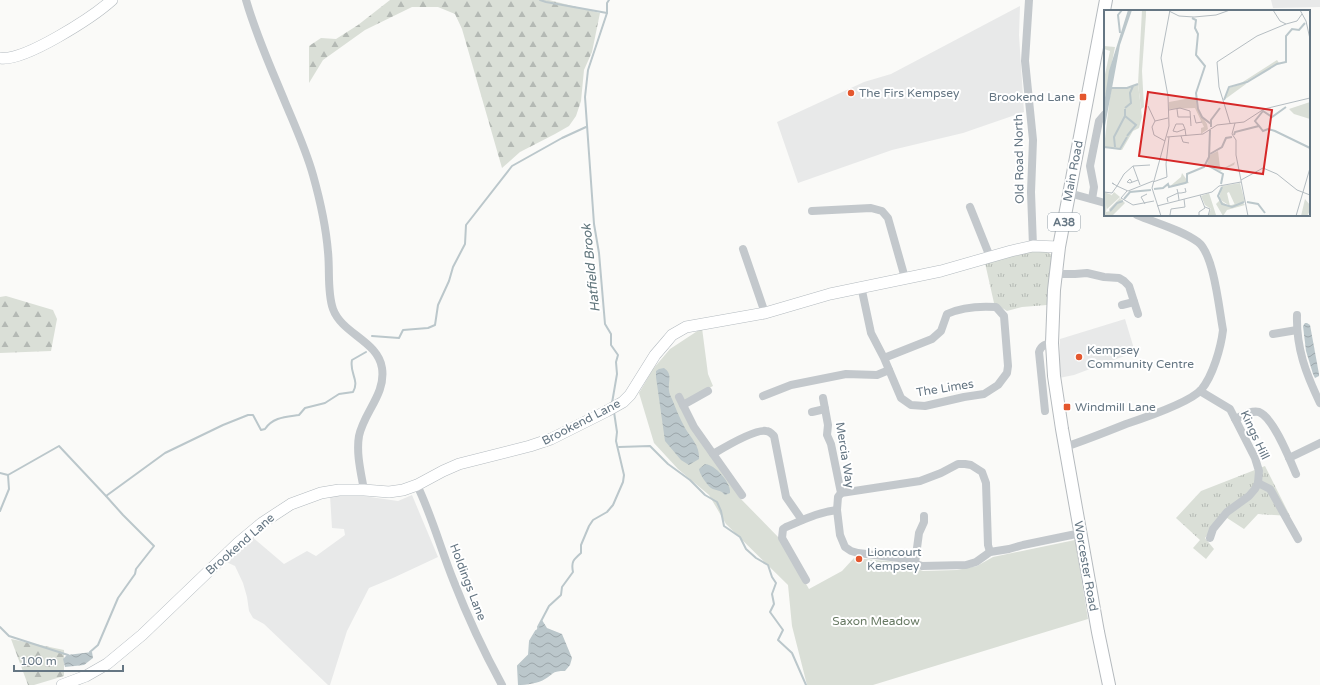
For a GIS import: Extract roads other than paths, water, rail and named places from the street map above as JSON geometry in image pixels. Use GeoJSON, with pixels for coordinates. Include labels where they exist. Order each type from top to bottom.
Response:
{"type":"FeatureCollection","features":[{"type":"Feature","properties":{"kind":"main road","name":"Main Road"},"geometry":{"type":"LineString","coordinates":[[1104,10],[1106,0]]}},
{"type":"Feature","properties":{"kind":"main road","name":"Main Road"},"geometry":{"type":"LineString","coordinates":[[1065,446],[1054,376],[1052,343],[1055,274],[1104,10]]}},
{"type":"Feature","properties":{"kind":"main road","name":"Worcester Road"},"geometry":{"type":"LineString","coordinates":[[1065,446],[1098,632],[1109,685]]}},
{"type":"Feature","properties":{"kind":"street"},"geometry":{"type":"LineString","coordinates":[[0,58],[11,58],[31,52],[82,22],[102,9],[112,0]]}},
{"type":"Feature","properties":{"kind":"street"},"geometry":{"type":"LineString","coordinates":[[246,0],[265,54],[308,159],[328,243],[330,296],[333,310],[340,322],[376,353],[382,367],[382,386],[361,429],[359,437],[358,446],[364,490]]}},
{"type":"Feature","properties":{"kind":"street","name":"Old Road North"},"geometry":{"type":"LineString","coordinates":[[1029,0],[1025,61],[1033,140],[1031,192],[1033,246]]}},
{"type":"Feature","properties":{"kind":"street"},"geometry":{"type":"LineString","coordinates":[[1092,198],[1094,187],[1090,166],[1099,121],[1104,115]]}},
{"type":"Feature","properties":{"kind":"street"},"geometry":{"type":"LineString","coordinates":[[1069,193],[1092,198],[1104,203]]}},
{"type":"Feature","properties":{"kind":"street"},"geometry":{"type":"LineString","coordinates":[[970,207],[990,257]]}},
{"type":"Feature","properties":{"kind":"street"},"geometry":{"type":"LineString","coordinates":[[812,211],[871,208],[882,211],[888,218],[906,278]]}},
{"type":"Feature","properties":{"kind":"street"},"geometry":{"type":"LineString","coordinates":[[1065,446],[1174,406],[1200,391],[1206,383],[1222,339],[1223,330],[1209,259],[1205,249],[1199,242],[1139,216]]}},
{"type":"Feature","properties":{"kind":"street","name":"Brookend Lane"},"geometry":{"type":"LineString","coordinates":[[62,685],[86,676],[107,664],[142,635],[238,543],[274,514],[291,504],[321,493],[339,490],[389,492],[403,490],[417,485],[459,464],[530,446],[551,439],[608,411],[622,402],[630,395],[655,355],[672,335],[682,329],[765,313],[861,286],[941,271],[1033,246],[1060,247]]}},
{"type":"Feature","properties":{"kind":"street"},"geometry":{"type":"LineString","coordinates":[[743,249],[765,313]]}},
{"type":"Feature","properties":{"kind":"street"},"geometry":{"type":"LineString","coordinates":[[1055,274],[1075,274],[1087,272],[1104,277],[1119,278],[1129,286],[1138,314]]}},
{"type":"Feature","properties":{"kind":"street","name":"The Limes"},"geometry":{"type":"LineString","coordinates":[[861,286],[871,333],[884,358],[901,398],[912,405],[925,406],[984,394],[998,385],[1007,373],[1008,366],[1004,316],[996,307],[957,310],[947,314],[941,331],[932,339],[884,358]]}},
{"type":"Feature","properties":{"kind":"street"},"geometry":{"type":"LineString","coordinates":[[1122,305],[1134,302]]}},
{"type":"Feature","properties":{"kind":"street"},"geometry":{"type":"LineString","coordinates":[[1297,315],[1297,330],[1304,368],[1320,403]]}},
{"type":"Feature","properties":{"kind":"street"},"geometry":{"type":"LineString","coordinates":[[1273,334],[1297,330]]}},
{"type":"Feature","properties":{"kind":"street"},"geometry":{"type":"LineString","coordinates":[[1045,411],[1039,352],[1041,347],[1052,343]]}},
{"type":"Feature","properties":{"kind":"street"},"geometry":{"type":"LineString","coordinates":[[763,396],[791,385],[846,374],[877,375],[889,370]]}},
{"type":"Feature","properties":{"kind":"street"},"geometry":{"type":"LineString","coordinates":[[683,406],[708,391]]}},
{"type":"Feature","properties":{"kind":"street","name":"Kings Hill"},"geometry":{"type":"LineString","coordinates":[[1200,391],[1230,410],[1258,463],[1258,482]]}},
{"type":"Feature","properties":{"kind":"street"},"geometry":{"type":"LineString","coordinates":[[679,397],[694,427],[742,495]]}},
{"type":"Feature","properties":{"kind":"street","name":"Mercia Way"},"geometry":{"type":"LineString","coordinates":[[823,398],[828,425],[827,435],[831,444],[842,493],[838,497],[837,510],[842,541],[845,547],[851,552],[898,558],[922,566],[966,565],[976,562],[990,552],[1081,533]]}},
{"type":"Feature","properties":{"kind":"street","name":"Mercia Way"},"geometry":{"type":"LineString","coordinates":[[812,412],[825,409]]}},
{"type":"Feature","properties":{"kind":"street"},"geometry":{"type":"LineString","coordinates":[[1235,419],[1253,412],[1263,414],[1278,434],[1296,474]]}},
{"type":"Feature","properties":{"kind":"street"},"geometry":{"type":"LineString","coordinates":[[714,454],[730,444],[760,431],[771,433],[774,436],[786,497],[802,520]]}},
{"type":"Feature","properties":{"kind":"street"},"geometry":{"type":"LineString","coordinates":[[1289,458],[1320,443]]}},
{"type":"Feature","properties":{"kind":"street"},"geometry":{"type":"LineString","coordinates":[[842,493],[920,481],[941,473],[958,464],[977,467],[982,472],[986,484],[988,545],[990,552]]}},
{"type":"Feature","properties":{"kind":"street"},"geometry":{"type":"LineString","coordinates":[[1210,538],[1213,530],[1227,512],[1249,496],[1258,482],[1270,488],[1298,539]]}},
{"type":"Feature","properties":{"kind":"street","name":"Holdings Lane"},"geometry":{"type":"LineString","coordinates":[[417,485],[434,525],[466,611],[502,685]]}},
{"type":"Feature","properties":{"kind":"street"},"geometry":{"type":"LineString","coordinates":[[806,580],[781,536],[783,529],[827,511],[837,510]]}},
{"type":"Feature","properties":{"kind":"street"},"geometry":{"type":"LineString","coordinates":[[915,563],[919,533],[924,522],[924,516]]}},
{"type":"Feature","properties":{"kind":"water"},"geometry":{"type":"Polygon","coordinates":[[[1305,323],[1310,325],[1319,374],[1319,376],[1315,378],[1306,351],[1303,326],[1305,323]]]}},
{"type":"Feature","properties":{"kind":"water"},"geometry":{"type":"Polygon","coordinates":[[[664,368],[667,370],[669,375],[669,390],[678,414],[683,425],[695,442],[698,450],[699,459],[689,465],[681,460],[665,441],[656,377],[656,371],[664,368]]]}},
{"type":"Feature","properties":{"kind":"water"},"geometry":{"type":"Polygon","coordinates":[[[705,464],[713,467],[722,475],[730,489],[730,493],[725,495],[720,491],[711,488],[707,484],[699,471],[699,469],[705,464]]]}},
{"type":"Feature","properties":{"kind":"water"},"geometry":{"type":"Polygon","coordinates":[[[542,620],[547,628],[562,634],[572,658],[570,665],[565,671],[556,672],[539,682],[519,685],[518,666],[529,655],[530,641],[542,620]]]}},
{"type":"Feature","properties":{"kind":"water"},"geometry":{"type":"Polygon","coordinates":[[[92,652],[93,658],[84,665],[65,667],[63,659],[67,655],[92,652]]]}},
{"type":"Feature","properties":{"kind":"waterway"},"geometry":{"type":"LineString","coordinates":[[540,0],[607,13]]}},
{"type":"Feature","properties":{"kind":"waterway","name":"Hatfield Brook"},"geometry":{"type":"LineString","coordinates":[[609,0],[607,3],[607,13],[588,70],[585,97],[594,224],[599,253],[605,324],[611,334],[611,345],[618,355],[616,362],[617,374],[612,403]]}},
{"type":"Feature","properties":{"kind":"waterway","name":"Hatfield Brook"},"geometry":{"type":"LineString","coordinates":[[372,336],[399,338],[403,330],[428,328],[435,325],[438,305],[449,281],[453,267],[465,244],[466,225],[512,166],[562,138],[586,127]]}},
{"type":"Feature","properties":{"kind":"waterway","name":"Hatfield Brook"},"geometry":{"type":"LineString","coordinates":[[0,473],[8,475],[59,446],[106,496],[165,453],[223,425],[248,415],[253,415],[261,430],[265,429],[276,420],[299,415],[305,408],[325,403],[339,394],[353,392],[355,388],[355,380],[351,365],[352,360],[366,352]]}},
{"type":"Feature","properties":{"kind":"waterway","name":"Hatfield Brook"},"geometry":{"type":"LineString","coordinates":[[538,627],[549,606],[561,595],[562,587],[573,572],[573,561],[581,553],[581,545],[589,526],[593,520],[607,512],[613,505],[623,482],[624,475],[616,441],[617,432],[614,412]]}},
{"type":"Feature","properties":{"kind":"waterway"},"geometry":{"type":"LineString","coordinates":[[619,447],[650,446],[668,464],[690,480],[705,495],[717,502],[721,511],[724,526],[740,537],[746,549],[756,558],[768,565],[772,577],[776,583],[772,594],[774,604],[770,612],[783,630],[778,640],[792,653],[806,685]]}},
{"type":"Feature","properties":{"kind":"waterway"},"geometry":{"type":"LineString","coordinates":[[0,511],[9,489],[8,475]]}},
{"type":"Feature","properties":{"kind":"waterway"},"geometry":{"type":"LineString","coordinates":[[90,652],[98,645],[118,598],[135,574],[136,569],[154,546],[106,496]]}},
{"type":"Feature","properties":{"kind":"waterway"},"geometry":{"type":"LineString","coordinates":[[0,627],[9,636],[68,655]]}},
{"type":"Feature","properties":{"kind":"waterway","name":"Hatfield Brook"},"geometry":{"type":"LineString","coordinates":[[519,685],[518,666],[529,655],[530,641],[536,631]]}},
{"type":"Feature","properties":{"kind":"place","name":"The Firs Kempsey"},"geometry":{"type":"Point","coordinates":[851,93]}},
{"type":"Feature","properties":{"kind":"place","name":"Brookend Lane"},"geometry":{"type":"Point","coordinates":[1083,97]}},
{"type":"Feature","properties":{"kind":"place","name":"Kempsey Community Centre"},"geometry":{"type":"Point","coordinates":[1079,357]}},
{"type":"Feature","properties":{"kind":"place","name":"Windmill Lane"},"geometry":{"type":"Point","coordinates":[1067,407]}},
{"type":"Feature","properties":{"kind":"place","name":"Lioncourt Kempsey"},"geometry":{"type":"Point","coordinates":[859,559]}},
{"type":"Feature","properties":{"kind":"park label","name":"Saxon Meadow"},"geometry":{"type":"Point","coordinates":[876,621]}}]}
